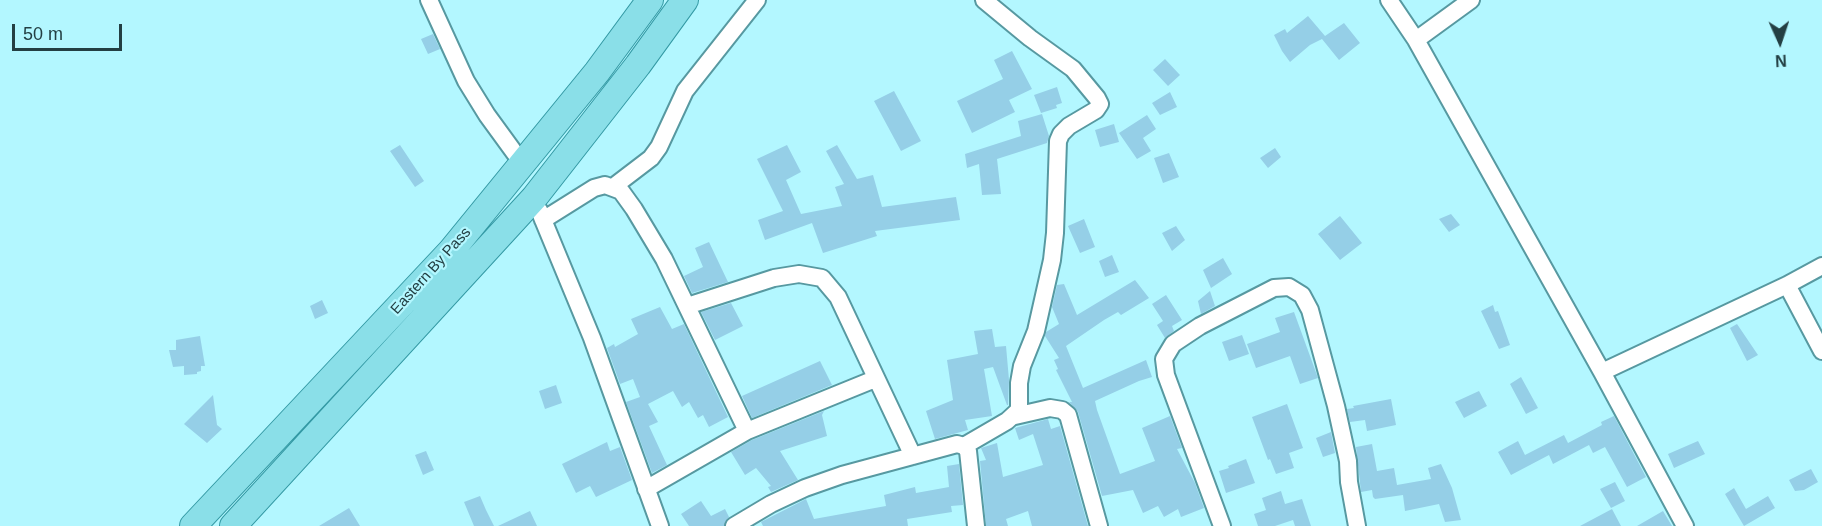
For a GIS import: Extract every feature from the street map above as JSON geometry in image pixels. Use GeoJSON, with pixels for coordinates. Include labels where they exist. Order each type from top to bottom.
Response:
{"type":"FeatureCollection","features":[{"type":"Feature","properties":{"kind":"main road","name":"Eastern By Pass"},"geometry":{"type":"LineString","coordinates":[[193,526],[451,250],[597,72],[650,0]]}},
{"type":"Feature","properties":{"kind":"main road","name":"Eastern By Pass"},"geometry":{"type":"LineString","coordinates":[[233,526],[538,209],[685,0]]}},
{"type":"Feature","properties":{"kind":"street"},"geometry":{"type":"LineString","coordinates":[[429,0],[466,81],[487,116],[522,164]]}},
{"type":"Feature","properties":{"kind":"street"},"geometry":{"type":"LineString","coordinates":[[613,187],[651,158],[691,83],[757,0]]}},
{"type":"Feature","properties":{"kind":"street"},"geometry":{"type":"LineString","coordinates":[[984,0],[1030,38],[1073,69],[1100,104],[1096,110],[1060,134],[1058,141],[1052,260],[1036,331],[1022,366],[1019,383],[1019,410],[1015,416]]}},
{"type":"Feature","properties":{"kind":"street"},"geometry":{"type":"LineString","coordinates":[[1389,0],[1416,40],[1602,372],[1685,526]]}},
{"type":"Feature","properties":{"kind":"street"},"geometry":{"type":"LineString","coordinates":[[1416,40],[1471,0]]}},
{"type":"Feature","properties":{"kind":"street"},"geometry":{"type":"LineString","coordinates":[[660,526],[592,338],[538,209],[605,185],[621,191],[664,259],[747,431]]}},
{"type":"Feature","properties":{"kind":"street"},"geometry":{"type":"LineString","coordinates":[[1602,372],[1787,285],[1822,266]]}},
{"type":"Feature","properties":{"kind":"street"},"geometry":{"type":"LineString","coordinates":[[687,306],[774,278],[799,274],[822,278],[838,297],[913,456]]}},
{"type":"Feature","properties":{"kind":"street"},"geometry":{"type":"LineString","coordinates":[[1787,285],[1822,351]]}},
{"type":"Feature","properties":{"kind":"street"},"geometry":{"type":"LineString","coordinates":[[1222,526],[1166,375],[1164,359],[1173,344],[1200,326],[1274,288],[1289,287],[1302,296],[1310,310],[1348,461],[1349,482],[1357,526]]}},
{"type":"Feature","properties":{"kind":"street"},"geometry":{"type":"LineString","coordinates":[[646,489],[747,431],[875,379]]}},
{"type":"Feature","properties":{"kind":"street"},"geometry":{"type":"LineString","coordinates":[[964,446],[1015,416],[1050,408],[1062,410],[1068,415],[1099,526]]}},
{"type":"Feature","properties":{"kind":"street"},"geometry":{"type":"LineString","coordinates":[[734,526],[771,504],[805,488],[842,475],[957,444],[964,446],[968,451],[976,526]]}},
{"type":"Feature","properties":{"kind":"building"},"geometry":{"type":"Polygon","coordinates":[[[1308,16],[1325,36],[1344,23],[1360,43],[1339,60],[1322,39],[1310,45],[1290,62],[1274,35],[1285,29],[1287,33],[1308,16]]]}},
{"type":"Feature","properties":{"kind":"building"},"geometry":{"type":"Polygon","coordinates":[[[433,34],[440,49],[428,54],[421,39],[433,34]]]}},
{"type":"Feature","properties":{"kind":"building"},"geometry":{"type":"Polygon","coordinates":[[[1012,51],[1032,89],[1009,100],[1015,112],[972,133],[957,101],[1003,79],[994,60],[1012,51]]]}},
{"type":"Feature","properties":{"kind":"building"},"geometry":{"type":"Polygon","coordinates":[[[1165,59],[1180,75],[1168,86],[1153,70],[1165,59]]]}},
{"type":"Feature","properties":{"kind":"building"},"geometry":{"type":"Polygon","coordinates":[[[1057,87],[1062,103],[1056,105],[1057,108],[1041,113],[1034,95],[1057,87]]]}},
{"type":"Feature","properties":{"kind":"building"},"geometry":{"type":"Polygon","coordinates":[[[894,91],[921,141],[901,151],[874,101],[894,91]]]}},
{"type":"Feature","properties":{"kind":"building"},"geometry":{"type":"Polygon","coordinates":[[[1170,92],[1177,107],[1160,115],[1152,103],[1170,92]]]}},
{"type":"Feature","properties":{"kind":"building"},"geometry":{"type":"Polygon","coordinates":[[[1042,114],[1049,136],[1047,143],[997,159],[1001,194],[982,195],[979,164],[967,168],[965,154],[1021,136],[1018,121],[1042,114]]]}},
{"type":"Feature","properties":{"kind":"building"},"geometry":{"type":"Polygon","coordinates":[[[1147,115],[1156,129],[1143,138],[1151,151],[1137,159],[1119,133],[1147,115]]]}},
{"type":"Feature","properties":{"kind":"building"},"geometry":{"type":"Polygon","coordinates":[[[1114,124],[1119,142],[1100,147],[1095,130],[1114,124]]]}},
{"type":"Feature","properties":{"kind":"building"},"geometry":{"type":"Polygon","coordinates":[[[400,145],[424,181],[415,187],[390,151],[400,145]]]}},
{"type":"Feature","properties":{"kind":"building"},"geometry":{"type":"Polygon","coordinates":[[[787,145],[801,172],[786,180],[801,214],[842,206],[835,187],[844,184],[826,151],[837,145],[857,179],[873,175],[882,207],[956,197],[960,220],[875,231],[877,236],[823,253],[812,223],[765,240],[758,220],[783,211],[757,159],[787,145]]]}},
{"type":"Feature","properties":{"kind":"building"},"geometry":{"type":"Polygon","coordinates":[[[1275,148],[1281,157],[1268,168],[1260,158],[1275,148]]]}},
{"type":"Feature","properties":{"kind":"building"},"geometry":{"type":"Polygon","coordinates":[[[1169,153],[1179,177],[1163,183],[1154,158],[1169,153]]]}},
{"type":"Feature","properties":{"kind":"building"},"geometry":{"type":"Polygon","coordinates":[[[1451,214],[1460,225],[1449,232],[1439,219],[1451,214]]]}},
{"type":"Feature","properties":{"kind":"building"},"geometry":{"type":"Polygon","coordinates":[[[1340,216],[1362,243],[1340,260],[1318,234],[1340,216]]]}},
{"type":"Feature","properties":{"kind":"building"},"geometry":{"type":"Polygon","coordinates":[[[1084,219],[1095,247],[1080,253],[1068,226],[1084,219]]]}},
{"type":"Feature","properties":{"kind":"building"},"geometry":{"type":"Polygon","coordinates":[[[1176,226],[1185,240],[1172,251],[1162,233],[1176,226]]]}},
{"type":"Feature","properties":{"kind":"building"},"geometry":{"type":"Polygon","coordinates":[[[709,242],[728,282],[692,293],[684,276],[703,267],[695,248],[709,242]]]}},
{"type":"Feature","properties":{"kind":"building"},"geometry":{"type":"Polygon","coordinates":[[[1112,255],[1119,272],[1105,277],[1099,261],[1112,255]]]}},
{"type":"Feature","properties":{"kind":"building"},"geometry":{"type":"Polygon","coordinates":[[[1223,258],[1232,274],[1211,288],[1203,270],[1223,258]]]}},
{"type":"Feature","properties":{"kind":"building"},"geometry":{"type":"Polygon","coordinates":[[[1135,280],[1149,298],[1121,315],[1118,312],[1104,320],[1066,346],[1083,388],[1146,360],[1152,377],[1095,401],[1097,410],[1120,474],[1155,461],[1142,428],[1170,416],[1182,448],[1177,449],[1195,483],[1204,508],[1181,517],[1178,509],[1164,517],[1158,506],[1143,513],[1133,490],[1102,496],[1078,412],[1069,402],[1072,402],[1056,370],[1058,369],[1054,360],[1059,358],[1045,336],[1046,332],[1059,324],[1052,307],[1057,285],[1064,284],[1077,315],[1135,280]]]}},
{"type":"Feature","properties":{"kind":"building"},"geometry":{"type":"Polygon","coordinates":[[[1210,291],[1215,306],[1201,314],[1198,301],[1210,291]]]}},
{"type":"Feature","properties":{"kind":"building"},"geometry":{"type":"Polygon","coordinates":[[[1166,295],[1182,320],[1172,326],[1174,331],[1165,338],[1157,325],[1163,321],[1152,304],[1166,295]]]}},
{"type":"Feature","properties":{"kind":"building"},"geometry":{"type":"Polygon","coordinates":[[[322,300],[328,313],[315,319],[310,306],[322,300]]]}},
{"type":"Feature","properties":{"kind":"building"},"geometry":{"type":"Polygon","coordinates":[[[731,303],[743,326],[715,340],[701,312],[731,303]]]}},
{"type":"Feature","properties":{"kind":"building"},"geometry":{"type":"Polygon","coordinates":[[[1493,305],[1495,312],[1498,311],[1510,345],[1499,349],[1481,311],[1493,305]]]}},
{"type":"Feature","properties":{"kind":"building"},"geometry":{"type":"Polygon","coordinates":[[[660,307],[672,329],[684,324],[728,417],[709,427],[703,415],[698,418],[689,402],[682,407],[673,391],[648,404],[658,422],[649,426],[667,465],[652,473],[626,402],[640,397],[633,379],[620,384],[607,348],[614,344],[615,347],[638,334],[631,319],[660,307]]]}},
{"type":"Feature","properties":{"kind":"building"},"geometry":{"type":"Polygon","coordinates":[[[1294,312],[1318,378],[1300,384],[1290,356],[1256,368],[1247,344],[1280,332],[1275,318],[1294,312]]]}},
{"type":"Feature","properties":{"kind":"building"},"geometry":{"type":"Polygon","coordinates":[[[1737,324],[1758,355],[1747,361],[1730,328],[1737,324]]]}},
{"type":"Feature","properties":{"kind":"building"},"geometry":{"type":"Polygon","coordinates":[[[992,329],[995,347],[1006,346],[1009,380],[1008,405],[993,367],[984,369],[992,416],[965,420],[968,430],[935,439],[926,411],[953,400],[947,360],[978,354],[974,331],[992,329]]]}},
{"type":"Feature","properties":{"kind":"building"},"geometry":{"type":"Polygon","coordinates":[[[1242,335],[1249,354],[1229,361],[1222,342],[1242,335]]]}},
{"type":"Feature","properties":{"kind":"building"},"geometry":{"type":"Polygon","coordinates":[[[200,336],[205,366],[201,366],[201,371],[197,374],[184,375],[184,366],[173,367],[169,350],[176,350],[176,340],[200,336]]]}},
{"type":"Feature","properties":{"kind":"building"},"geometry":{"type":"Polygon","coordinates":[[[820,361],[832,385],[752,418],[742,396],[820,361]]]}},
{"type":"Feature","properties":{"kind":"building"},"geometry":{"type":"Polygon","coordinates":[[[1521,377],[1538,408],[1526,414],[1510,384],[1521,377]]]}},
{"type":"Feature","properties":{"kind":"building"},"geometry":{"type":"Polygon","coordinates":[[[556,385],[562,403],[545,409],[539,391],[556,385]]]}},
{"type":"Feature","properties":{"kind":"building"},"geometry":{"type":"Polygon","coordinates":[[[1479,391],[1487,406],[1464,418],[1455,402],[1479,391]]]}},
{"type":"Feature","properties":{"kind":"building"},"geometry":{"type":"Polygon","coordinates":[[[213,395],[217,425],[222,429],[207,443],[184,424],[213,395]]]}},
{"type":"Feature","properties":{"kind":"building"},"geometry":{"type":"Polygon","coordinates":[[[1391,399],[1396,425],[1367,431],[1365,420],[1350,422],[1347,409],[1391,399]]]}},
{"type":"Feature","properties":{"kind":"building"},"geometry":{"type":"Polygon","coordinates":[[[1287,404],[1303,448],[1289,453],[1294,468],[1276,474],[1270,459],[1268,460],[1252,417],[1287,404]]]}},
{"type":"Feature","properties":{"kind":"building"},"geometry":{"type":"Polygon","coordinates":[[[824,411],[822,415],[827,436],[780,451],[798,480],[771,492],[768,487],[771,486],[756,468],[745,475],[731,452],[752,440],[824,411]]]}},
{"type":"Feature","properties":{"kind":"building"},"geometry":{"type":"Polygon","coordinates":[[[1614,416],[1646,477],[1627,487],[1605,447],[1593,453],[1589,445],[1553,464],[1549,455],[1511,475],[1498,452],[1518,441],[1525,455],[1564,435],[1568,443],[1614,416]]]}},
{"type":"Feature","properties":{"kind":"building"},"geometry":{"type":"Polygon","coordinates":[[[1048,419],[1051,429],[1060,426],[1088,526],[1032,526],[1028,511],[1006,519],[1008,526],[986,526],[980,461],[986,460],[981,448],[997,443],[1003,477],[1043,465],[1033,434],[1019,440],[1015,428],[1048,419]]]}},
{"type":"Feature","properties":{"kind":"building"},"geometry":{"type":"Polygon","coordinates":[[[1331,432],[1335,453],[1323,457],[1316,438],[1331,432]]]}},
{"type":"Feature","properties":{"kind":"building"},"geometry":{"type":"Polygon","coordinates":[[[1698,441],[1705,454],[1674,468],[1668,454],[1698,441]]]}},
{"type":"Feature","properties":{"kind":"building"},"geometry":{"type":"Polygon","coordinates":[[[607,442],[610,451],[620,447],[632,480],[596,497],[590,486],[576,493],[562,464],[607,442]]]}},
{"type":"Feature","properties":{"kind":"building"},"geometry":{"type":"Polygon","coordinates":[[[1372,444],[1377,471],[1394,468],[1397,485],[1431,479],[1428,468],[1441,464],[1452,488],[1461,520],[1445,522],[1439,504],[1405,511],[1403,495],[1375,499],[1372,490],[1361,492],[1356,447],[1372,444]]]}},
{"type":"Feature","properties":{"kind":"building"},"geometry":{"type":"Polygon","coordinates":[[[426,451],[434,470],[423,475],[415,455],[426,451]]]}},
{"type":"Feature","properties":{"kind":"building"},"geometry":{"type":"Polygon","coordinates":[[[1246,459],[1255,483],[1226,493],[1219,471],[1246,459]]]}},
{"type":"Feature","properties":{"kind":"building"},"geometry":{"type":"Polygon","coordinates":[[[959,464],[963,505],[951,506],[952,512],[907,519],[908,526],[763,526],[761,522],[806,499],[814,519],[886,506],[884,495],[915,487],[916,493],[949,487],[947,466],[959,464]]]}},
{"type":"Feature","properties":{"kind":"building"},"geometry":{"type":"Polygon","coordinates":[[[1811,469],[1818,482],[1804,490],[1795,491],[1789,480],[1811,469]]]}},
{"type":"Feature","properties":{"kind":"building"},"geometry":{"type":"Polygon","coordinates":[[[1615,482],[1625,501],[1611,508],[1600,489],[1615,482]]]}},
{"type":"Feature","properties":{"kind":"building"},"geometry":{"type":"Polygon","coordinates":[[[1734,488],[1746,509],[1768,496],[1775,508],[1744,526],[1725,494],[1734,488]]]}},
{"type":"Feature","properties":{"kind":"building"},"geometry":{"type":"Polygon","coordinates":[[[1281,491],[1285,504],[1302,499],[1311,526],[1295,526],[1293,520],[1275,526],[1258,526],[1254,514],[1266,510],[1262,498],[1281,491]]]}},
{"type":"Feature","properties":{"kind":"building"},"geometry":{"type":"Polygon","coordinates":[[[480,496],[494,526],[474,526],[464,502],[480,496]]]}},
{"type":"Feature","properties":{"kind":"building"},"geometry":{"type":"Polygon","coordinates":[[[701,501],[711,516],[725,509],[729,517],[724,526],[689,526],[681,514],[701,501]]]}},
{"type":"Feature","properties":{"kind":"building"},"geometry":{"type":"Polygon","coordinates":[[[349,508],[360,526],[319,526],[349,508]]]}},
{"type":"Feature","properties":{"kind":"building"},"geometry":{"type":"Polygon","coordinates":[[[1612,509],[1621,526],[1580,526],[1612,509]]]}},
{"type":"Feature","properties":{"kind":"building"},"geometry":{"type":"Polygon","coordinates":[[[530,511],[537,526],[498,526],[530,511]]]}},
{"type":"Feature","properties":{"kind":"building"},"geometry":{"type":"Polygon","coordinates":[[[1663,511],[1672,526],[1637,526],[1663,511]]]}}]}
